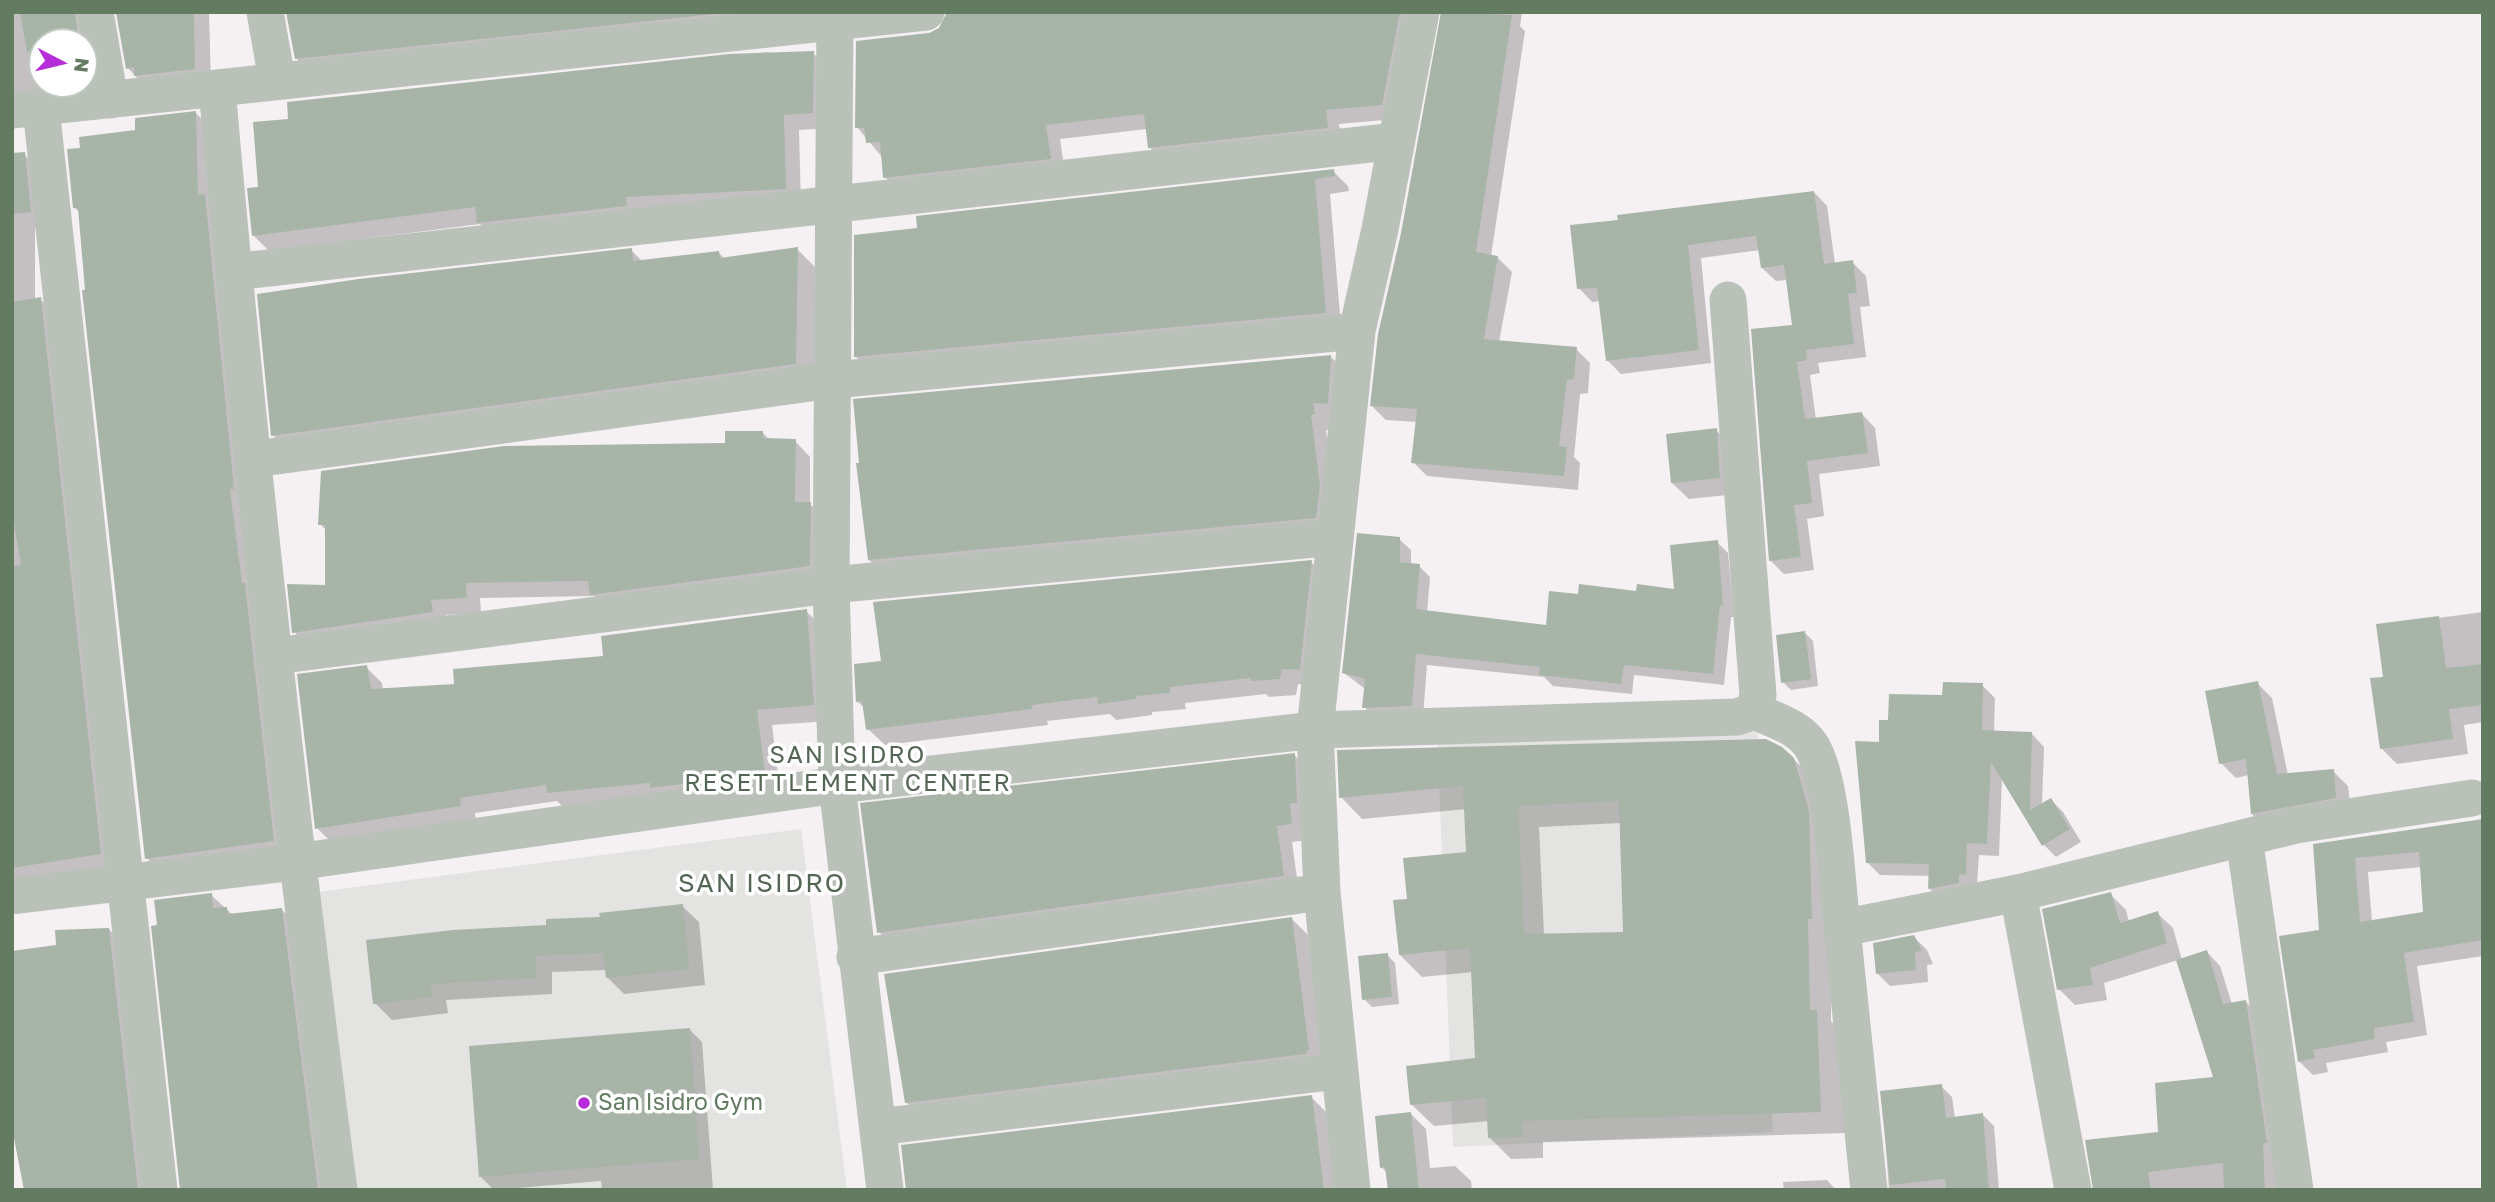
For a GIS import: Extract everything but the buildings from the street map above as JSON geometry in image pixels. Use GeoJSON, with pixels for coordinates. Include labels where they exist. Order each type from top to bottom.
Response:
{"type":"FeatureCollection","features":[{"type":"Feature","properties":{"kind":"street"},"geometry":{"type":"LineString","coordinates":[[95,12],[110,100]]}},
{"type":"Feature","properties":{"kind":"street"},"geometry":{"type":"LineString","coordinates":[[265,12],[277,80]]}},
{"type":"Feature","properties":{"kind":"street"},"geometry":{"type":"LineString","coordinates":[[159,1190],[126,884],[26,109],[834,17],[926,12]]}},
{"type":"Feature","properties":{"kind":"street"},"geometry":{"type":"LineString","coordinates":[[1352,1190],[1338,1072],[1322,892],[1315,730],[1357,331],[1420,12]]}},
{"type":"Feature","properties":{"kind":"street"},"geometry":{"type":"LineString","coordinates":[[834,17],[831,585],[837,785],[855,957],[885,1190]]}},
{"type":"Feature","properties":{"kind":"street"},"geometry":{"type":"LineString","coordinates":[[217,88],[233,272],[296,862],[339,1190]]}},
{"type":"Feature","properties":{"kind":"street"},"geometry":{"type":"LineString","coordinates":[[233,272],[1396,141]]}},
{"type":"Feature","properties":{"kind":"street"},"geometry":{"type":"LineString","coordinates":[[1728,300],[1758,695],[1754,711]]}},
{"type":"Feature","properties":{"kind":"street"},"geometry":{"type":"LineString","coordinates":[[255,459],[833,380],[1357,331]]}},
{"type":"Feature","properties":{"kind":"street"},"geometry":{"type":"LineString","coordinates":[[275,656],[831,585],[1335,537]]}},
{"type":"Feature","properties":{"kind":"street"},"geometry":{"type":"LineString","coordinates":[[12,896],[296,862],[837,785],[1315,730],[1737,718],[1754,711],[1791,727],[1812,746],[1824,774],[1869,1190]]}},
{"type":"Feature","properties":{"kind":"street"},"geometry":{"type":"LineString","coordinates":[[1842,928],[2018,893],[2321,821],[2472,798]]}},
{"type":"Feature","properties":{"kind":"street"},"geometry":{"type":"LineString","coordinates":[[2244,838],[2295,1190]]}},
{"type":"Feature","properties":{"kind":"street"},"geometry":{"type":"LineString","coordinates":[[855,957],[1322,892]]}},
{"type":"Feature","properties":{"kind":"street"},"geometry":{"type":"LineString","coordinates":[[2018,893],[2073,1190]]}},
{"type":"Feature","properties":{"kind":"street"},"geometry":{"type":"LineString","coordinates":[[878,1127],[1338,1072]]}},
{"type":"Feature","properties":{"kind":"shaded area"},"geometry":{"type":"Polygon","coordinates":[[[1757,717],[1773,1132],[1453,1147],[1437,731],[1757,717]]]}},
{"type":"Feature","properties":{"kind":"shaded area"},"geometry":{"type":"Polygon","coordinates":[[[801,829],[847,1190],[354,1190],[317,892],[801,829]]]}},
{"type":"Feature","properties":{"kind":"place","name":"San Isidro Gym"},"geometry":{"type":"Point","coordinates":[584,1103]}},
{"type":"Feature","properties":{"kind":"district","name":"SAN ISIDRO RESETTLEMENT CENTER"},"geometry":{"type":"Point","coordinates":[848,769]}},
{"type":"Feature","properties":{"kind":"district","name":"SAN ISIDRO"},"geometry":{"type":"Point","coordinates":[762,884]}}]}
